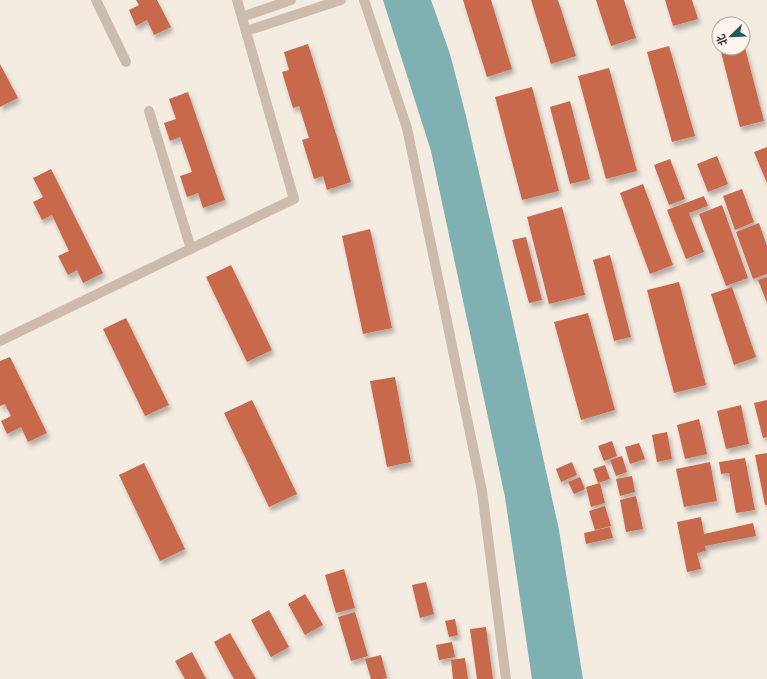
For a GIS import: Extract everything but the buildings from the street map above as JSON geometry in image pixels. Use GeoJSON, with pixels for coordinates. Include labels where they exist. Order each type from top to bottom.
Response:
{"type":"FeatureCollection","features":[{"type":"Feature","properties":{"kind":"street"},"geometry":{"type":"LineString","coordinates":[[96,0],[126,62]]}},
{"type":"Feature","properties":{"kind":"street"},"geometry":{"type":"LineString","coordinates":[[0,341],[294,199],[238,0]]}},
{"type":"Feature","properties":{"kind":"street"},"geometry":{"type":"LineString","coordinates":[[242,17],[291,0]]}},
{"type":"Feature","properties":{"kind":"street"},"geometry":{"type":"LineString","coordinates":[[246,31],[341,0]]}},
{"type":"Feature","properties":{"kind":"street"},"geometry":{"type":"LineString","coordinates":[[364,0],[408,136],[482,491],[506,679]]}},
{"type":"Feature","properties":{"kind":"street"},"geometry":{"type":"LineString","coordinates":[[149,111],[191,249]]}},
{"type":"Feature","properties":{"kind":"water"},"geometry":{"type":"Polygon","coordinates":[[[383,0],[431,0],[450,54],[466,116],[510,308],[559,530],[583,679],[532,679],[505,497],[431,151],[383,0]]]}}]}
